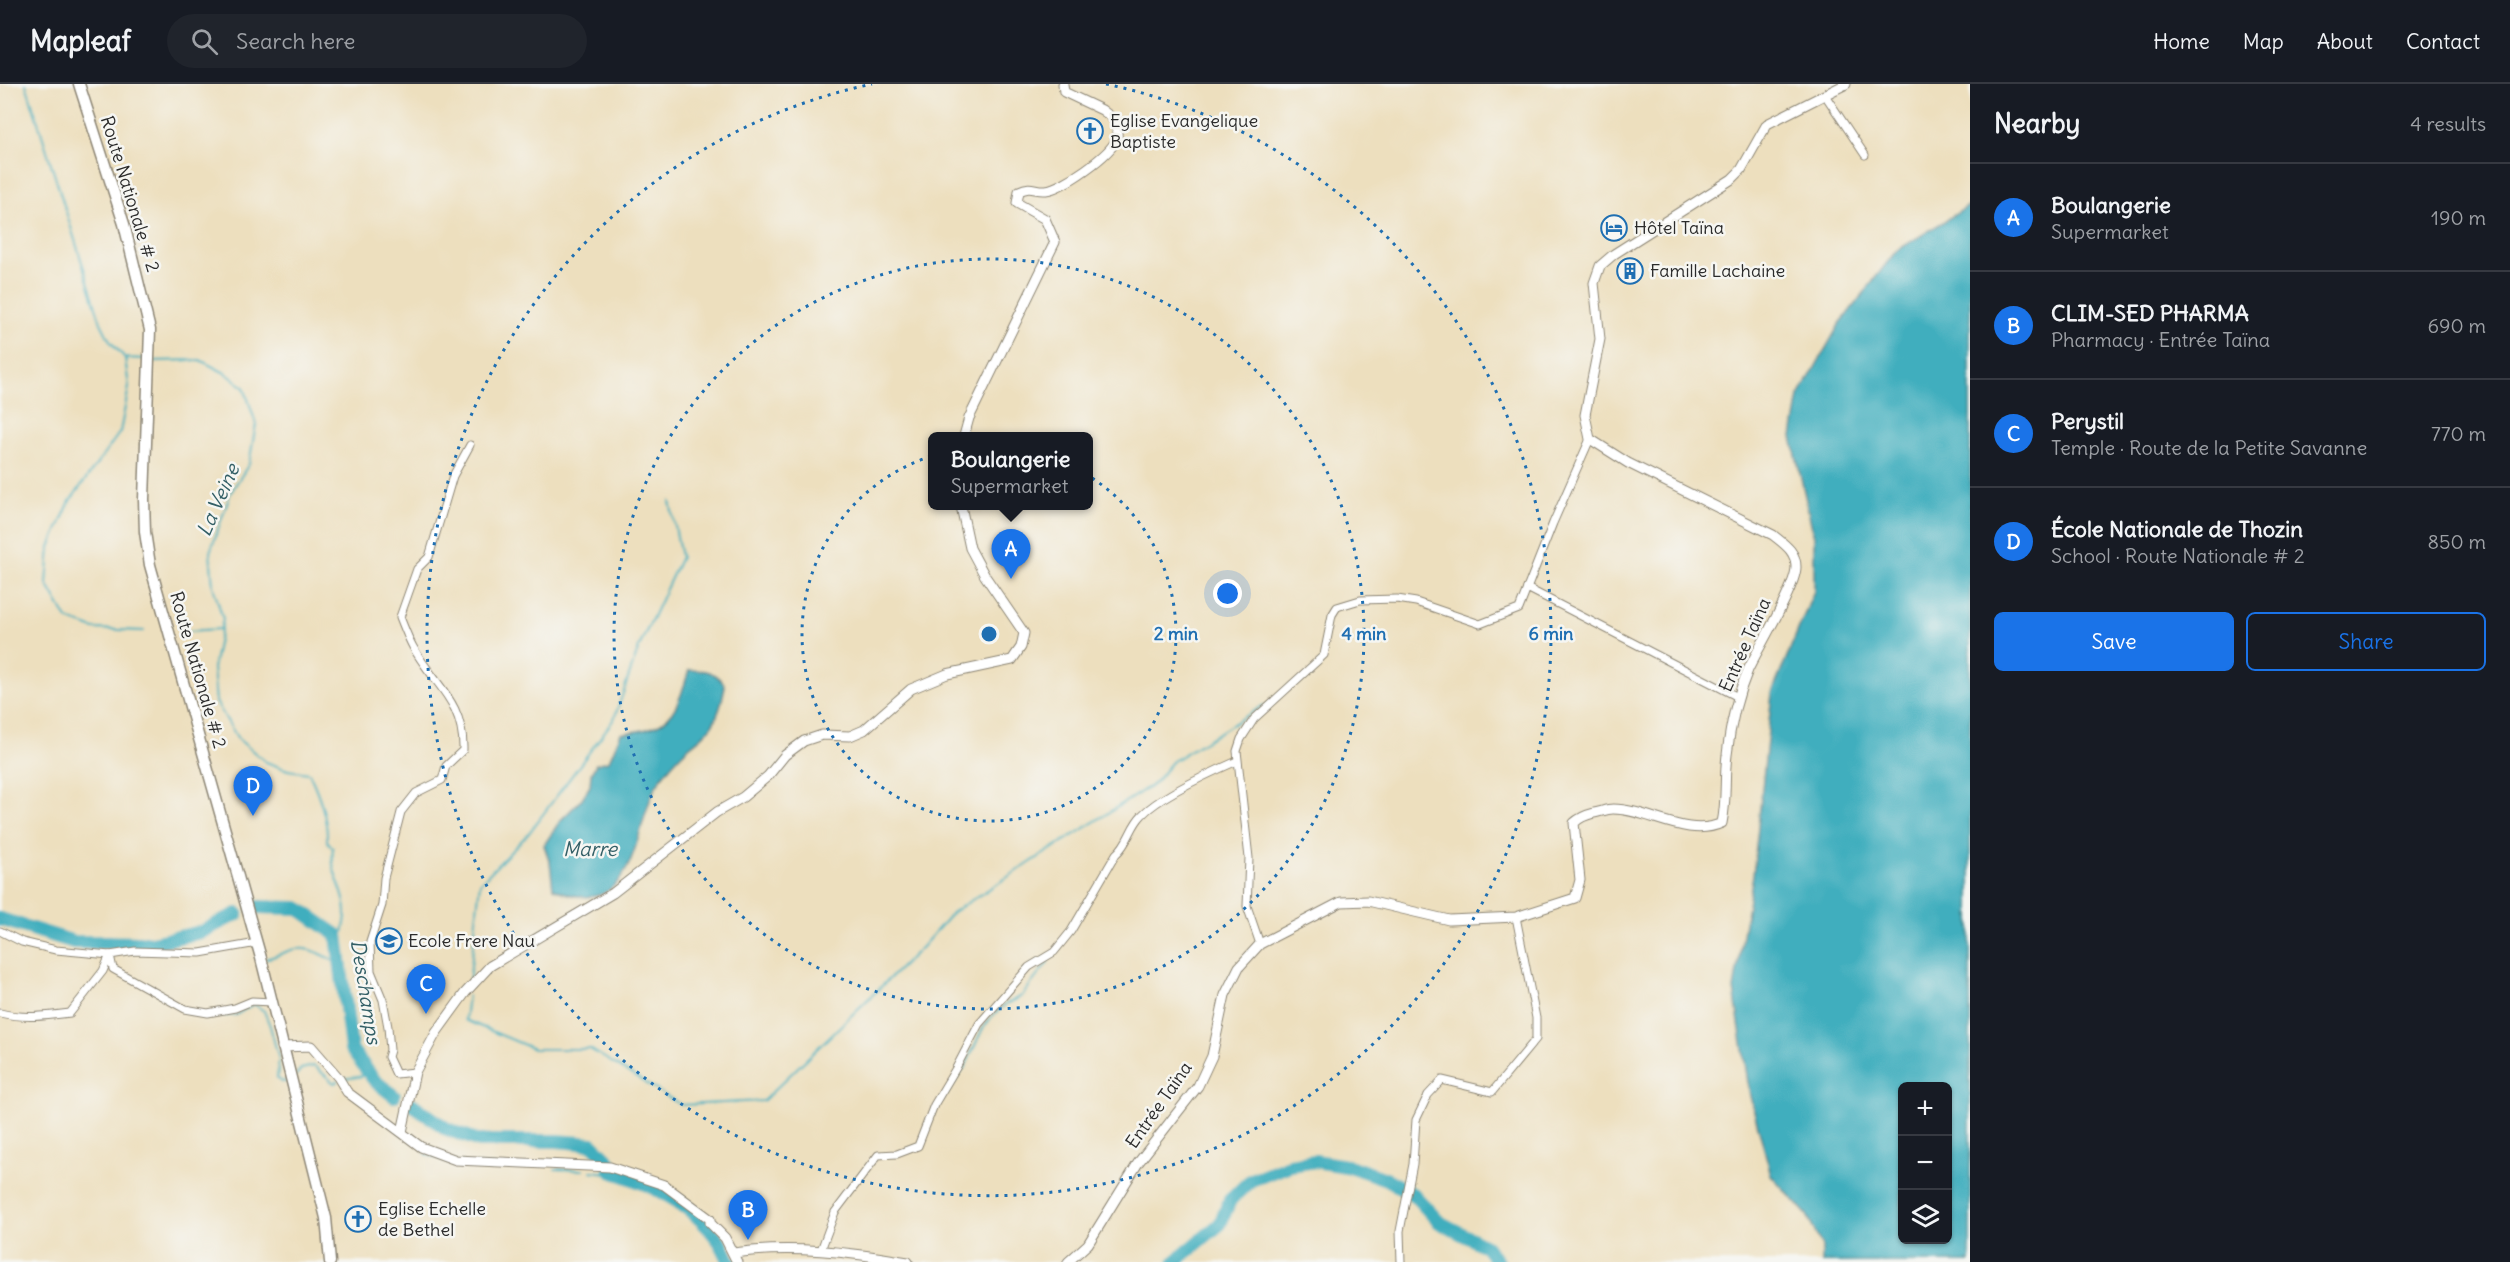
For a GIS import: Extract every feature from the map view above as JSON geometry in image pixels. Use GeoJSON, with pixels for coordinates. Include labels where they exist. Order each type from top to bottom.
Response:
{"type":"FeatureCollection","features":[{"type":"Feature","properties":{"kind":"main road","name":"Route Nationale # 2"},"geometry":{"type":"LineString","coordinates":[[79,84],[124,224],[150,330],[144,499],[145,532],[150,564],[272,1002],[326,1218],[330,1262]]}},
{"type":"Feature","properties":{"kind":"street"},"geometry":{"type":"LineString","coordinates":[[965,432],[969,418],[1055,242],[1045,219],[1017,202],[1019,191],[1028,187],[1046,190],[1063,183],[1108,152],[1117,137],[1116,120],[1064,92],[1063,84]]}},
{"type":"Feature","properties":{"kind":"street"},"geometry":{"type":"LineString","coordinates":[[1260,944],[1247,906],[1249,858],[1237,761],[1241,739],[1254,719],[1324,655],[1332,615],[1337,607],[1360,600],[1396,599],[1416,602],[1480,624],[1519,609],[1553,522],[1590,439],[1585,415],[1599,351],[1600,339],[1594,283],[1600,266],[1614,254],[1732,179],[1741,170],[1767,124],[1845,84]]}},
{"type":"Feature","properties":{"kind":"street"},"geometry":{"type":"LineString","coordinates":[[1825,94],[1865,155]]}},
{"type":"Feature","properties":{"kind":"street","name":"Entrée Taïna"},"geometry":{"type":"LineString","coordinates":[[1068,1262],[1088,1244],[1138,1163],[1198,1086],[1212,1056],[1225,995],[1239,967],[1260,944],[1341,902],[1368,901],[1449,920],[1516,917],[1575,898],[1580,880],[1574,823],[1579,817],[1611,809],[1711,828],[1722,823],[1725,808],[1727,755],[1738,697],[1790,584],[1796,567],[1792,551],[1773,535],[1628,463],[1590,439]]}},
{"type":"Feature","properties":{"kind":"street"},"geometry":{"type":"LineString","coordinates":[[415,1072],[396,1074],[388,1057],[390,1050],[388,1027],[383,1000],[371,970],[370,942],[382,905],[384,878],[401,813],[416,793],[442,780],[446,766],[463,750],[464,731],[450,699],[413,647],[400,617],[417,569],[429,557],[453,476],[470,444]]}},
{"type":"Feature","properties":{"kind":"street"},"geometry":{"type":"LineString","coordinates":[[402,1132],[415,1072],[436,1033],[465,993],[489,966],[613,893],[717,812],[743,797],[768,776],[785,755],[804,741],[822,735],[850,736],[864,730],[911,689],[947,674],[1012,660],[1021,647],[1024,633],[985,576],[970,548],[962,510]]}},
{"type":"Feature","properties":{"kind":"street"},"geometry":{"type":"LineString","coordinates":[[1527,588],[1738,697]]}},
{"type":"Feature","properties":{"kind":"street"},"geometry":{"type":"LineString","coordinates":[[821,1250],[836,1212],[878,1155],[897,1154],[918,1146],[934,1105],[979,1024],[1029,967],[1054,952],[1071,931],[1116,854],[1125,846],[1138,820],[1144,813],[1188,785],[1237,761]]}},
{"type":"Feature","properties":{"kind":"street"},"geometry":{"type":"LineString","coordinates":[[1401,1262],[1400,1231],[1413,1164],[1416,1120],[1428,1095],[1442,1080],[1492,1092],[1536,1039],[1536,1018],[1516,917]]}},
{"type":"Feature","properties":{"kind":"street"},"geometry":{"type":"LineString","coordinates":[[0,930],[22,942],[56,950],[110,955],[135,951],[200,953],[257,944]]}},
{"type":"Feature","properties":{"kind":"street"},"geometry":{"type":"LineString","coordinates":[[110,955],[113,969],[185,1010],[208,1013],[235,1008],[252,1001],[272,1002]]}},
{"type":"Feature","properties":{"kind":"street"},"geometry":{"type":"LineString","coordinates":[[0,1013],[41,1017],[70,1013],[103,971],[110,955]]}},
{"type":"Feature","properties":{"kind":"street"},"geometry":{"type":"LineString","coordinates":[[282,1047],[311,1046],[338,1077],[344,1088],[421,1148],[456,1160],[610,1167],[664,1185],[710,1220],[710,1223],[725,1238],[735,1257],[783,1248],[847,1251],[908,1262]]}},
{"type":"Feature","properties":{"kind":"water"},"geometry":{"type":"Polygon","coordinates":[[[1970,205],[1970,1262],[1822,1262],[1822,1247],[1807,1215],[1771,1175],[1750,1096],[1734,989],[1753,875],[1772,693],[1814,591],[1814,537],[1792,437],[1799,396],[1839,325],[1896,251],[1970,205]]]}},
{"type":"Feature","properties":{"kind":"water","name":"Marre"},"geometry":{"type":"Polygon","coordinates":[[[689,670],[710,672],[722,681],[725,686],[717,716],[710,729],[680,755],[656,786],[632,856],[619,881],[603,894],[589,897],[581,897],[553,888],[550,863],[544,845],[560,821],[581,800],[590,786],[591,774],[596,764],[609,761],[621,733],[650,728],[668,717],[680,698],[689,670]]]}},
{"type":"Feature","properties":{"kind":"waterway"},"geometry":{"type":"LineString","coordinates":[[26,84],[101,323],[110,341],[125,358],[129,387],[120,432],[70,501],[50,547],[47,584],[67,619],[94,629],[144,631]]}},
{"type":"Feature","properties":{"kind":"waterway","name":"La Veine"},"geometry":{"type":"LineString","coordinates":[[125,358],[145,359]]}},
{"type":"Feature","properties":{"kind":"waterway","name":"La Veine"},"geometry":{"type":"LineString","coordinates":[[152,361],[200,360],[227,374],[244,387],[256,424],[249,464],[231,492],[210,552],[213,586],[223,619],[213,668],[216,702],[238,739],[266,762],[288,770],[309,773],[322,806],[327,841],[333,848],[333,866],[345,904],[346,918],[340,950]]}},
{"type":"Feature","properties":{"kind":"waterway"},"geometry":{"type":"LineString","coordinates":[[469,984],[480,883],[529,833],[614,719],[639,647],[681,557],[670,501]]}},
{"type":"Feature","properties":{"kind":"waterway"},"geometry":{"type":"LineString","coordinates":[[187,631],[220,629]]}},
{"type":"Feature","properties":{"kind":"waterway"},"geometry":{"type":"LineString","coordinates":[[468,996],[465,1020],[534,1049],[590,1049],[681,1105],[763,1101],[921,948],[953,912],[1148,788],[1173,761],[1264,705]]}},
{"type":"Feature","properties":{"kind":"waterway","name":"Deschamps"},"geometry":{"type":"LineString","coordinates":[[254,907],[298,908],[337,935],[351,1049],[375,1081],[394,1096]]}},
{"type":"Feature","properties":{"kind":"waterway","name":"Deschamps"},"geometry":{"type":"LineString","coordinates":[[0,919],[74,942],[152,943],[201,932],[237,914]]}},
{"type":"Feature","properties":{"kind":"waterway"},"geometry":{"type":"LineString","coordinates":[[265,959],[303,949],[321,954],[342,966]]}},
{"type":"Feature","properties":{"kind":"waterway"},"geometry":{"type":"LineString","coordinates":[[941,1101],[965,1067],[982,1030],[993,1015],[1022,996],[1048,962]]}},
{"type":"Feature","properties":{"kind":"waterway"},"geometry":{"type":"LineString","coordinates":[[211,1016],[236,1015],[254,1004],[264,1011],[279,1059],[277,1078],[282,1082],[287,1081]]}},
{"type":"Feature","properties":{"kind":"waterway"},"geometry":{"type":"LineString","coordinates":[[296,1075],[301,1069],[314,1066],[334,1083],[338,1081]]}},
{"type":"Feature","properties":{"kind":"waterway"},"geometry":{"type":"LineString","coordinates":[[343,1079],[370,1075]]}},
{"type":"Feature","properties":{"kind":"waterway","name":"Deschamps"},"geometry":{"type":"LineString","coordinates":[[412,1104],[447,1129],[479,1141],[557,1141],[592,1144],[609,1161],[611,1171],[657,1189],[685,1206],[709,1228],[730,1262]]}},
{"type":"Feature","properties":{"kind":"waterway"},"geometry":{"type":"LineString","coordinates":[[426,1154],[457,1164]]}},
{"type":"Feature","properties":{"kind":"waterway","name":"Deschamps"},"geometry":{"type":"LineString","coordinates":[[1175,1262],[1220,1224],[1230,1200],[1251,1180],[1290,1165],[1315,1161],[1352,1167],[1386,1179],[1414,1195],[1439,1222],[1485,1246],[1497,1262]]}},
{"type":"Feature","properties":{"kind":"waterway"},"geometry":{"type":"LineString","coordinates":[[463,1165],[496,1166]]}},
{"type":"Feature","properties":{"kind":"waterway"},"geometry":{"type":"LineString","coordinates":[[555,1169],[583,1170]]}},
{"type":"Feature","properties":{"kind":"waterway"},"geometry":{"type":"LineString","coordinates":[[591,1171],[618,1174]]}},
{"type":"Feature","properties":{"kind":"place","name":"Eglise Evangelique Baptiste"},"geometry":{"type":"Point","coordinates":[1090,131]}},
{"type":"Feature","properties":{"kind":"place","name":"Hôtel Taïna"},"geometry":{"type":"Point","coordinates":[1614,228]}},
{"type":"Feature","properties":{"kind":"place","name":"Famille Lachaine"},"geometry":{"type":"Point","coordinates":[1630,271]}},
{"type":"Feature","properties":{"kind":"place","name":"Boulangerie"},"geometry":{"type":"Point","coordinates":[1011,579]}},
{"type":"Feature","properties":{"kind":"place","name":"École Nationale de Thozin"},"geometry":{"type":"Point","coordinates":[253,816]}},
{"type":"Feature","properties":{"kind":"place","name":"Ecole Frere Nau"},"geometry":{"type":"Point","coordinates":[389,941]}},
{"type":"Feature","properties":{"kind":"place","name":"Perystil"},"geometry":{"type":"Point","coordinates":[426,1014]}},
{"type":"Feature","properties":{"kind":"place","name":"Eglise Echelle de Bethel"},"geometry":{"type":"Point","coordinates":[358,1219]}},
{"type":"Feature","properties":{"kind":"place","name":"CLIM-SED PHARMA"},"geometry":{"type":"Point","coordinates":[748,1240]}}]}
